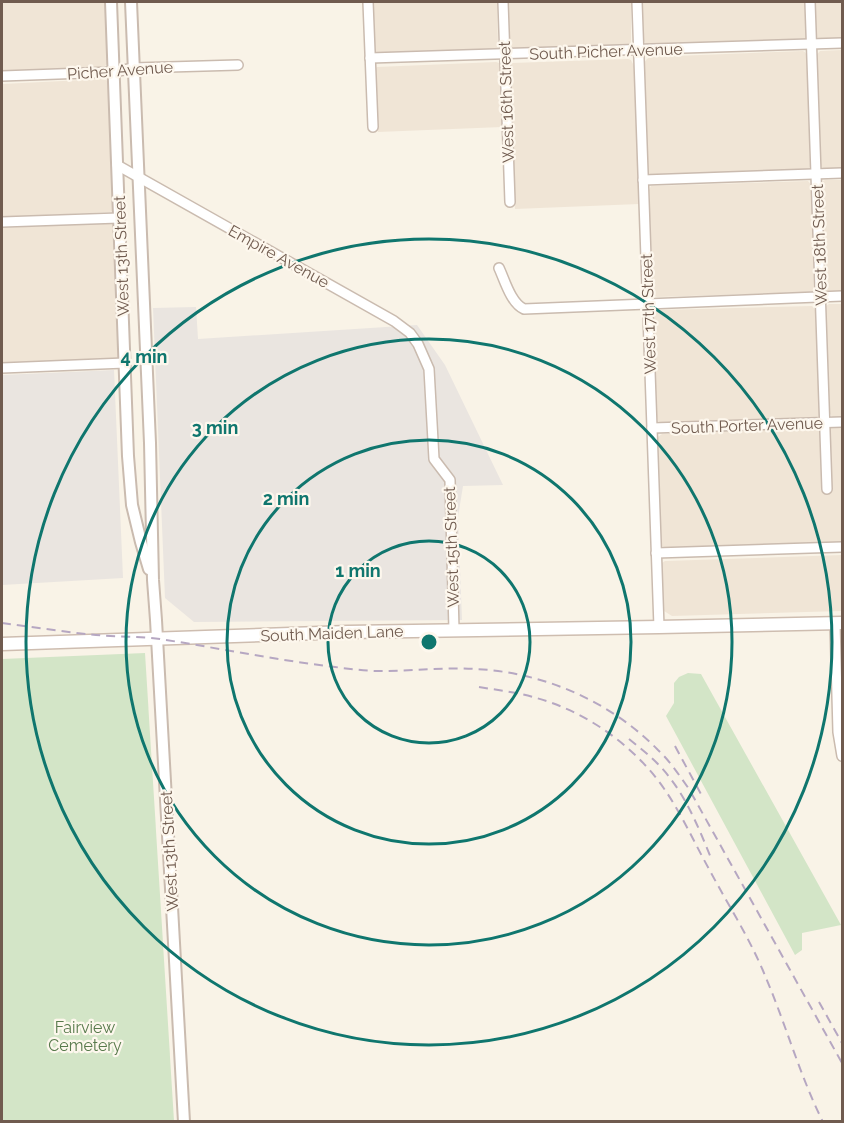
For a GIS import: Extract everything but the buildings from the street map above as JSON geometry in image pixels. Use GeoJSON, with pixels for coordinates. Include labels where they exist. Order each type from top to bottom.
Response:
{"type":"FeatureCollection","features":[{"type":"Feature","properties":{"kind":"main road","name":"South Maiden Lane"},"geometry":{"type":"LineString","coordinates":[[2,644],[336,632],[839,623]]}},
{"type":"Feature","properties":{"kind":"street"},"geometry":{"type":"LineString","coordinates":[[111,2],[131,3]]}},
{"type":"Feature","properties":{"kind":"street","name":"West 13th Street"},"geometry":{"type":"LineString","coordinates":[[111,2],[128,456],[132,505],[153,580]]}},
{"type":"Feature","properties":{"kind":"street"},"geometry":{"type":"LineString","coordinates":[[368,2],[373,127]]}},
{"type":"Feature","properties":{"kind":"street","name":"West 16th Street"},"geometry":{"type":"LineString","coordinates":[[503,2],[510,202]]}},
{"type":"Feature","properties":{"kind":"street","name":"West 17th Street"},"geometry":{"type":"LineString","coordinates":[[637,2],[659,627]]}},
{"type":"Feature","properties":{"kind":"street","name":"West 18th Street"},"geometry":{"type":"LineString","coordinates":[[810,2],[827,489]]}},
{"type":"Feature","properties":{"kind":"street","name":"West 13th Street"},"geometry":{"type":"LineString","coordinates":[[131,3],[153,580],[184,1122]]}},
{"type":"Feature","properties":{"kind":"street","name":"South Picher Avenue"},"geometry":{"type":"LineString","coordinates":[[370,58],[843,43]]}},
{"type":"Feature","properties":{"kind":"street","name":"Picher Avenue"},"geometry":{"type":"LineString","coordinates":[[2,76],[238,64]]}},
{"type":"Feature","properties":{"kind":"street"},"geometry":{"type":"LineString","coordinates":[[116,144],[137,143]]}},
{"type":"Feature","properties":{"kind":"street","name":"Empire Avenue"},"geometry":{"type":"LineString","coordinates":[[117,165],[394,321],[410,333],[426,361]]}},
{"type":"Feature","properties":{"kind":"street"},"geometry":{"type":"LineString","coordinates":[[644,180],[843,173]]}},
{"type":"Feature","properties":{"kind":"street"},"geometry":{"type":"LineString","coordinates":[[2,222],[119,214],[140,207]]}},
{"type":"Feature","properties":{"kind":"street"},"geometry":{"type":"LineString","coordinates":[[121,260],[142,260]]}},
{"type":"Feature","properties":{"kind":"street"},"geometry":{"type":"LineString","coordinates":[[499,268],[514,300],[524,309],[843,296]]}},
{"type":"Feature","properties":{"kind":"street"},"geometry":{"type":"LineString","coordinates":[[122,291],[143,291]]}},
{"type":"Feature","properties":{"kind":"street"},"geometry":{"type":"LineString","coordinates":[[124,344],[145,344]]}},
{"type":"Feature","properties":{"kind":"street","name":"West 15th Street"},"geometry":{"type":"LineString","coordinates":[[426,361],[429,369],[434,459],[450,480],[454,630]]}},
{"type":"Feature","properties":{"kind":"street"},"geometry":{"type":"LineString","coordinates":[[2,368],[125,363]]}},
{"type":"Feature","properties":{"kind":"street"},"geometry":{"type":"LineString","coordinates":[[125,376],[147,376]]}},
{"type":"Feature","properties":{"kind":"street","name":"South Porter Avenue"},"geometry":{"type":"LineString","coordinates":[[652,428],[843,422]]}},
{"type":"Feature","properties":{"kind":"street"},"geometry":{"type":"LineString","coordinates":[[656,553],[843,547]]}},
{"type":"Feature","properties":{"kind":"street"},"geometry":{"type":"LineString","coordinates":[[839,623],[838,732],[843,756]]}},
{"type":"Feature","properties":{"kind":"shaded area"},"geometry":{"type":"Polygon","coordinates":[[[2,2],[107,2],[108,63],[104,67],[2,71],[2,2]]]}},
{"type":"Feature","properties":{"kind":"shaded area"},"geometry":{"type":"Polygon","coordinates":[[[373,2],[497,2],[498,49],[377,54],[373,2]]]}},
{"type":"Feature","properties":{"kind":"shaded area"},"geometry":{"type":"Polygon","coordinates":[[[507,2],[631,2],[631,45],[510,50],[507,2]]]}},
{"type":"Feature","properties":{"kind":"shaded area"},"geometry":{"type":"Polygon","coordinates":[[[642,2],[805,2],[806,38],[802,40],[647,45],[643,40],[642,2]]]}},
{"type":"Feature","properties":{"kind":"shaded area"},"geometry":{"type":"Polygon","coordinates":[[[814,2],[842,2],[842,38],[821,39],[816,37],[814,2]]]}},
{"type":"Feature","properties":{"kind":"shaded area"},"geometry":{"type":"Polygon","coordinates":[[[842,50],[842,169],[824,169],[820,165],[816,56],[820,51],[842,50]]]}},
{"type":"Feature","properties":{"kind":"shaded area"},"geometry":{"type":"Polygon","coordinates":[[[803,51],[807,56],[810,167],[807,170],[650,175],[644,63],[647,59],[650,57],[803,51]]]}},
{"type":"Feature","properties":{"kind":"shaded area"},"geometry":{"type":"Polygon","coordinates":[[[628,59],[634,66],[639,204],[515,209],[510,66],[512,63],[628,59]]]}},
{"type":"Feature","properties":{"kind":"shaded area"},"geometry":{"type":"Polygon","coordinates":[[[496,62],[500,67],[502,127],[378,132],[375,69],[377,67],[496,62]]]}},
{"type":"Feature","properties":{"kind":"shaded area"},"geometry":{"type":"Polygon","coordinates":[[[103,79],[108,81],[110,86],[114,210],[2,217],[2,84],[103,79]]]}},
{"type":"Feature","properties":{"kind":"shaded area"},"geometry":{"type":"Polygon","coordinates":[[[825,180],[842,180],[842,291],[826,291],[824,288],[821,186],[825,180]]]}},
{"type":"Feature","properties":{"kind":"shaded area"},"geometry":{"type":"Polygon","coordinates":[[[808,181],[812,186],[814,291],[657,297],[653,295],[649,190],[651,186],[808,181]]]}},
{"type":"Feature","properties":{"kind":"shaded area"},"geometry":{"type":"Polygon","coordinates":[[[110,223],[115,226],[119,358],[2,364],[2,228],[110,223]]]}},
{"type":"Feature","properties":{"kind":"shaded area"},"geometry":{"type":"Polygon","coordinates":[[[829,304],[842,304],[842,417],[832,417],[829,412],[825,307],[829,304]]]}},
{"type":"Feature","properties":{"kind":"shaded area"},"geometry":{"type":"Polygon","coordinates":[[[812,306],[816,311],[819,416],[662,423],[658,421],[653,316],[656,312],[661,310],[812,306]]]}},
{"type":"Feature","properties":{"kind":"shaded area"},"geometry":{"type":"Polygon","coordinates":[[[196,307],[198,339],[417,325],[445,365],[503,485],[463,486],[458,517],[462,620],[194,622],[165,598],[153,308],[196,307]]]}},
{"type":"Feature","properties":{"kind":"shaded area"},"geometry":{"type":"Polygon","coordinates":[[[114,370],[123,578],[2,585],[2,375],[114,370]]]}},
{"type":"Feature","properties":{"kind":"shaded area"},"geometry":{"type":"Polygon","coordinates":[[[842,427],[842,542],[667,548],[662,546],[658,437],[662,434],[842,427]]]}},
{"type":"Feature","properties":{"kind":"shaded area"},"geometry":{"type":"Polygon","coordinates":[[[842,555],[842,611],[672,616],[664,611],[662,563],[665,561],[842,555]]]}},
{"type":"Feature","properties":{"kind":"green space","name":"Fairview Cemetery"},"geometry":{"type":"Polygon","coordinates":[[[145,653],[174,1121],[2,1121],[2,659],[145,653]]]}},
{"type":"Feature","properties":{"kind":"green space"},"geometry":{"type":"Polygon","coordinates":[[[688,673],[701,674],[841,925],[802,933],[802,950],[795,955],[666,716],[674,703],[674,683],[679,677],[688,673]]]}},
{"type":"Feature","properties":{"kind":"railway"},"geometry":{"type":"LineString","coordinates":[[2,623],[96,635],[160,639],[358,670],[500,671],[550,683],[597,704],[619,717],[658,750],[689,789],[842,1063]]}},
{"type":"Feature","properties":{"kind":"railway"},"geometry":{"type":"LineString","coordinates":[[479,687],[533,697],[572,711],[609,733],[655,776],[678,811],[760,964],[807,1087],[823,1122]]}},
{"type":"Feature","properties":{"kind":"railway"},"geometry":{"type":"LineString","coordinates":[[629,739],[656,762],[676,787],[693,816],[711,858]]}},
{"type":"Feature","properties":{"kind":"railway"},"geometry":{"type":"LineString","coordinates":[[675,746],[702,796]]}},
{"type":"Feature","properties":{"kind":"railway"},"geometry":{"type":"LineString","coordinates":[[819,1002],[842,1043]]}}]}
